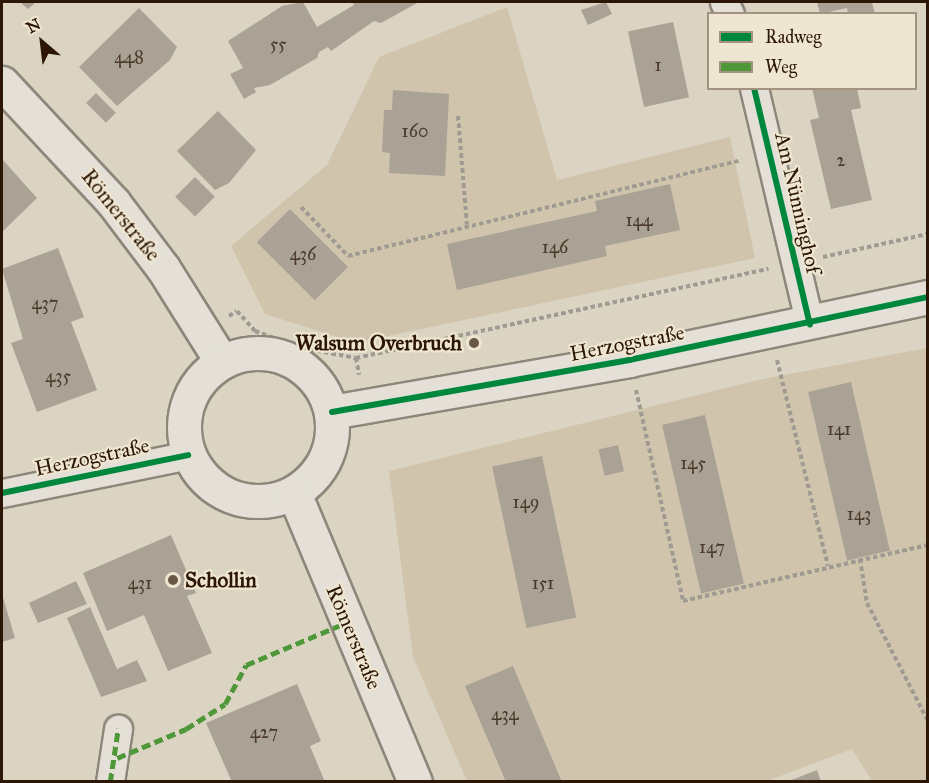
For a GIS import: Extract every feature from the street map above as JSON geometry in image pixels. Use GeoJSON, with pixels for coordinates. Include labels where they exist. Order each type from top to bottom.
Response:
{"type":"FeatureCollection","features":[{"type":"Feature","properties":{"kind":"main road","name":"Römerstraße"},"geometry":{"type":"LineString","coordinates":[[2,84],[112,202],[203,330],[222,362]]}},
{"type":"Feature","properties":{"kind":"main road","name":"Herzogstraße"},"geometry":{"type":"LineString","coordinates":[[332,412],[629,360],[810,324],[927,297]]}},
{"type":"Feature","properties":{"kind":"main road"},"geometry":{"type":"LineString","coordinates":[[244,354],[290,359],[324,390],[332,412],[327,459],[294,493],[270,501],[221,493],[201,476],[188,455],[184,412],[205,374],[222,362],[244,354]]}},
{"type":"Feature","properties":{"kind":"main road","name":"Römerstraße"},"geometry":{"type":"LineString","coordinates":[[294,493],[415,782]]}},
{"type":"Feature","properties":{"kind":"street","name":"Am Nünninghof"},"geometry":{"type":"LineString","coordinates":[[754,90],[810,324]]}},
{"type":"Feature","properties":{"kind":"street","name":"Herzogstraße"},"geometry":{"type":"LineString","coordinates":[[2,493],[188,455]]}},
{"type":"Feature","properties":{"kind":"street"},"geometry":{"type":"LineString","coordinates":[[110,782],[118,729]]}},
{"type":"Feature","properties":{"kind":"path"},"geometry":{"type":"LineString","coordinates":[[458,116],[467,225]]}},
{"type":"Feature","properties":{"kind":"path"},"geometry":{"type":"LineString","coordinates":[[301,207],[348,256],[467,225],[770,153]]}},
{"type":"Feature","properties":{"kind":"path"},"geometry":{"type":"LineString","coordinates":[[203,330],[237,311],[255,331],[303,348],[356,358],[927,234]]}},
{"type":"Feature","properties":{"kind":"path"},"geometry":{"type":"LineString","coordinates":[[770,332],[828,566]]}},
{"type":"Feature","properties":{"kind":"path"},"geometry":{"type":"LineString","coordinates":[[629,360],[683,601],[927,545]]}},
{"type":"Feature","properties":{"kind":"path"},"geometry":{"type":"LineString","coordinates":[[860,560],[867,603],[927,721]]}},
{"type":"Feature","properties":{"kind":"shaded area"},"geometry":{"type":"Polygon","coordinates":[[[507,7],[557,180],[730,137],[755,258],[356,343],[265,314],[231,246],[327,165],[379,57],[507,7]]]}},
{"type":"Feature","properties":{"kind":"shaded area"},"geometry":{"type":"Polygon","coordinates":[[[927,348],[927,781],[872,781],[852,749],[767,781],[467,781],[413,657],[389,471],[763,379],[927,348]]]}},
{"type":"Feature","properties":{"kind":"building"},"geometry":{"type":"Polygon","coordinates":[[[20,2],[36,2],[28,9],[20,2]]]}},
{"type":"Feature","properties":{"kind":"building"},"geometry":{"type":"Polygon","coordinates":[[[303,2],[317,27],[354,5],[352,2],[419,2],[381,23],[374,21],[331,51],[328,47],[319,52],[317,58],[270,85],[254,88],[256,92],[244,99],[230,74],[243,68],[228,41],[282,6],[303,2]]]}},
{"type":"Feature","properties":{"kind":"building"},"geometry":{"type":"Polygon","coordinates":[[[606,2],[612,14],[588,25],[581,10],[606,2]]]}},
{"type":"Feature","properties":{"kind":"building"},"geometry":{"type":"Polygon","coordinates":[[[817,2],[872,3],[874,12],[848,12],[847,8],[820,12],[817,2]]]}},
{"type":"Feature","properties":{"kind":"building"},"geometry":{"type":"Polygon","coordinates":[[[139,8],[177,47],[170,60],[117,106],[79,67],[139,8]]]}},
{"type":"Feature","properties":{"kind":"building"},"geometry":{"type":"Polygon","coordinates":[[[673,22],[689,97],[644,107],[628,32],[673,22]]]}},
{"type":"Feature","properties":{"kind":"building"},"geometry":{"type":"Polygon","coordinates":[[[393,90],[449,94],[445,176],[389,173],[390,153],[382,152],[384,110],[392,110],[393,90]]]}},
{"type":"Feature","properties":{"kind":"building"},"geometry":{"type":"Polygon","coordinates":[[[812,90],[857,90],[861,108],[851,110],[872,200],[831,209],[810,120],[819,118],[812,90]]]}},
{"type":"Feature","properties":{"kind":"building"},"geometry":{"type":"Polygon","coordinates":[[[96,93],[116,113],[106,123],[86,103],[96,93]]]}},
{"type":"Feature","properties":{"kind":"building"},"geometry":{"type":"Polygon","coordinates":[[[218,111],[256,150],[229,183],[215,190],[177,151],[218,111]]]}},
{"type":"Feature","properties":{"kind":"building"},"geometry":{"type":"Polygon","coordinates":[[[2,159],[37,198],[2,232],[2,159]]]}},
{"type":"Feature","properties":{"kind":"building"},"geometry":{"type":"Polygon","coordinates":[[[195,177],[215,197],[195,217],[175,197],[195,177]]]}},
{"type":"Feature","properties":{"kind":"building"},"geometry":{"type":"Polygon","coordinates":[[[670,184],[680,230],[605,246],[607,256],[457,290],[447,244],[597,211],[595,201],[670,184]]]}},
{"type":"Feature","properties":{"kind":"building"},"geometry":{"type":"Polygon","coordinates":[[[290,209],[348,267],[315,300],[257,242],[290,209]]]}},
{"type":"Feature","properties":{"kind":"building"},"geometry":{"type":"Polygon","coordinates":[[[58,248],[84,317],[71,322],[97,390],[37,412],[11,343],[23,339],[2,269],[58,248]]]}},
{"type":"Feature","properties":{"kind":"building"},"geometry":{"type":"Polygon","coordinates":[[[851,382],[890,551],[847,560],[808,392],[851,382]]]}},
{"type":"Feature","properties":{"kind":"building"},"geometry":{"type":"Polygon","coordinates":[[[705,415],[744,584],[701,593],[662,425],[705,415]]]}},
{"type":"Feature","properties":{"kind":"building"},"geometry":{"type":"Polygon","coordinates":[[[618,445],[624,471],[605,476],[599,449],[618,445]]]}},
{"type":"Feature","properties":{"kind":"building"},"geometry":{"type":"Polygon","coordinates":[[[542,456],[576,617],[526,628],[492,467],[542,456]]]}},
{"type":"Feature","properties":{"kind":"building"},"geometry":{"type":"Polygon","coordinates":[[[171,535],[196,593],[187,596],[212,653],[168,671],[144,615],[107,631],[83,573],[171,535]]]}},
{"type":"Feature","properties":{"kind":"building"},"geometry":{"type":"Polygon","coordinates":[[[76,581],[87,604],[38,623],[29,603],[76,581]]]}},
{"type":"Feature","properties":{"kind":"building"},"geometry":{"type":"Polygon","coordinates":[[[2,594],[15,638],[2,642],[2,594]]]}},
{"type":"Feature","properties":{"kind":"building"},"geometry":{"type":"Polygon","coordinates":[[[90,607],[117,669],[137,660],[147,681],[101,697],[67,618],[90,607]]]}},
{"type":"Feature","properties":{"kind":"building"},"geometry":{"type":"Polygon","coordinates":[[[513,666],[562,782],[506,782],[465,686],[513,666]]]}},
{"type":"Feature","properties":{"kind":"building"},"geometry":{"type":"Polygon","coordinates":[[[297,684],[321,741],[310,746],[325,782],[232,782],[206,723],[297,684]]]}},
{"type":"Feature","properties":{"kind":"building"},"geometry":{"type":"Polygon","coordinates":[[[817,770],[821,782],[789,782],[789,781],[817,770]]]}},
{"type":"Feature","properties":{"kind":"marked path"},"geometry":{"type":"LineString","coordinates":[[117,758],[186,729],[225,704],[246,665],[348,622]]}},
{"type":"Feature","properties":{"kind":"marked path"},"geometry":{"type":"LineString","coordinates":[[110,782],[118,729]]}},
{"type":"Feature","properties":{"kind":"cycle path"},"geometry":{"type":"LineString","coordinates":[[754,90],[810,324]]}},
{"type":"Feature","properties":{"kind":"cycle path"},"geometry":{"type":"LineString","coordinates":[[332,412],[629,360],[928,297]]}},
{"type":"Feature","properties":{"kind":"cycle path"},"geometry":{"type":"LineString","coordinates":[[2,493],[188,455]]}},
{"type":"Feature","properties":{"kind":"place","name":"Walsum Overbruch"},"geometry":{"type":"Point","coordinates":[474,343]}},
{"type":"Feature","properties":{"kind":"place","name":"Schollin"},"geometry":{"type":"Point","coordinates":[173,580]}}]}
